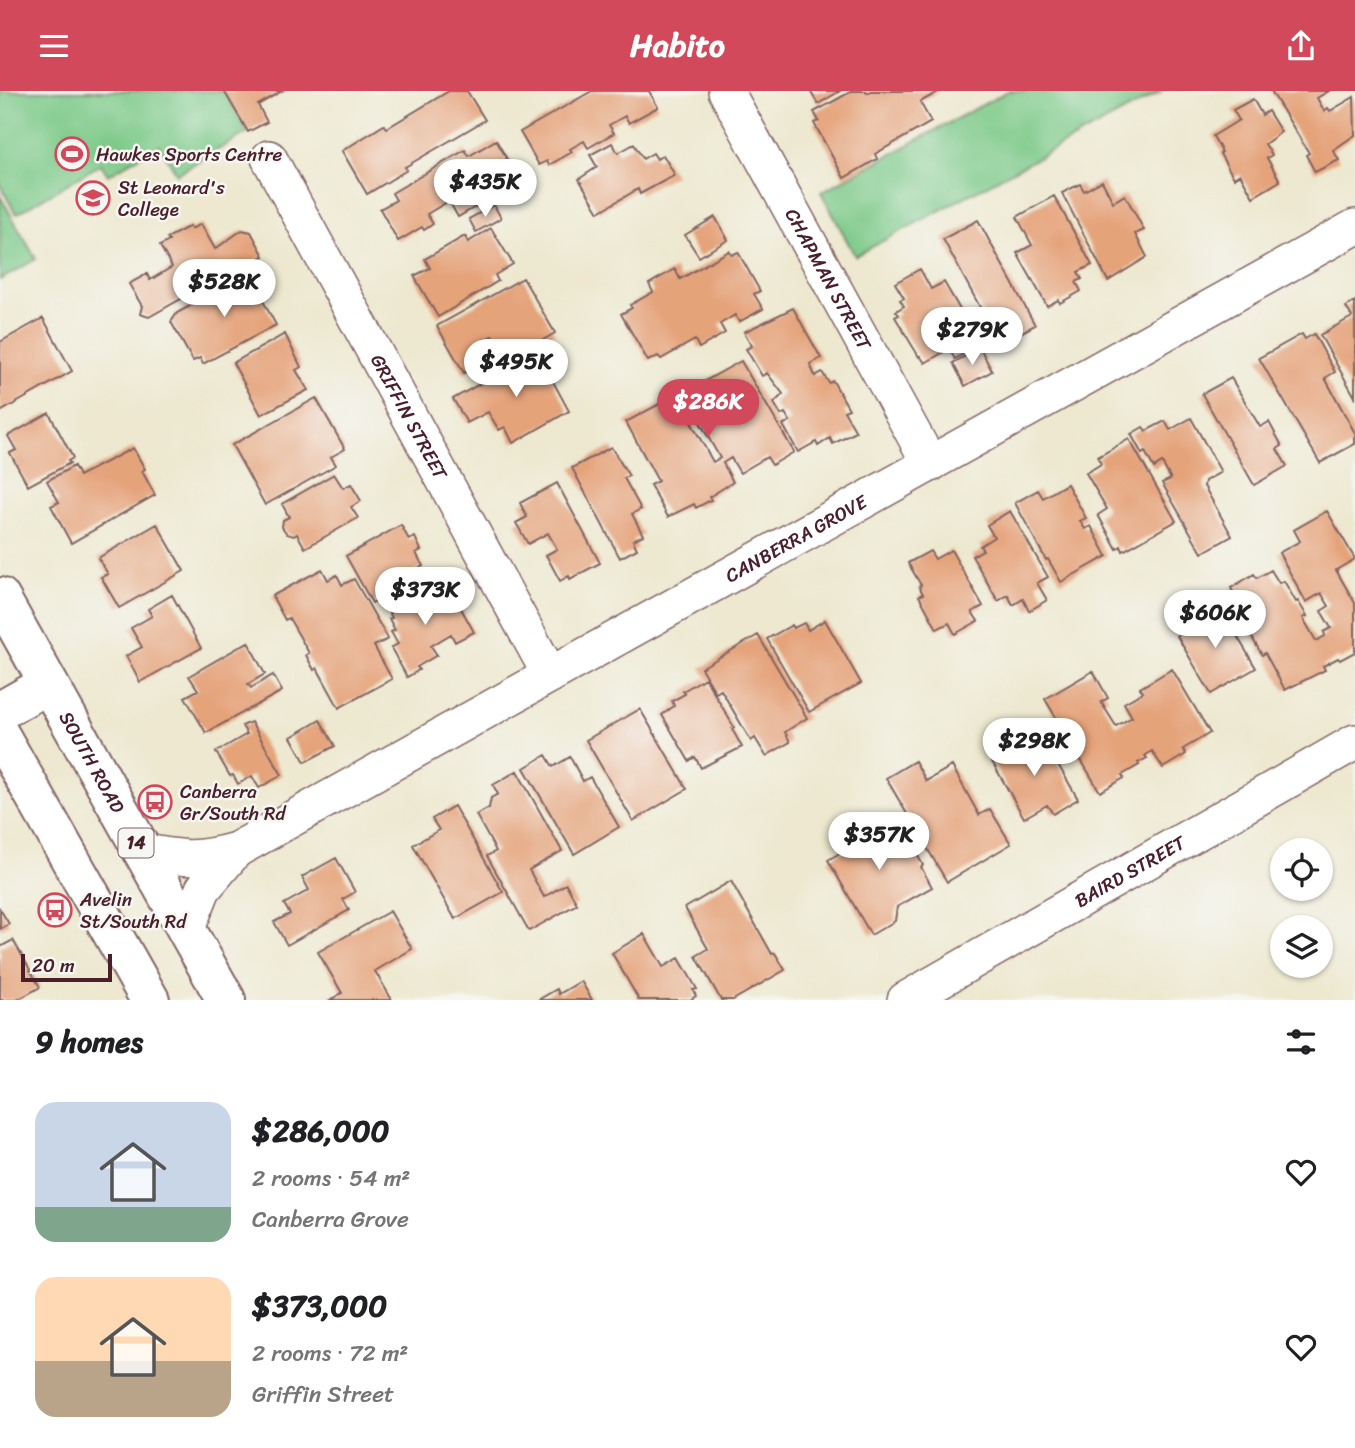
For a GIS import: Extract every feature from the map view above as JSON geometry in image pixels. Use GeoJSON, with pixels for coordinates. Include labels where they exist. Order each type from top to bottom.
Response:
{"type":"FeatureCollection","features":[{"type":"Feature","properties":{"kind":"main road","name":"SOUTH ROAD"},"geometry":{"type":"LineString","coordinates":[[0,597],[226,1000]]}},
{"type":"Feature","properties":{"kind":"main road"},"geometry":{"type":"LineString","coordinates":[[0,711],[48,684]]}},
{"type":"Feature","properties":{"kind":"main road"},"geometry":{"type":"LineString","coordinates":[[0,735],[150,1000]]}},
{"type":"Feature","properties":{"kind":"street","name":"CHAPMAN STREET"},"geometry":{"type":"LineString","coordinates":[[726,91],[930,464]]}},
{"type":"Feature","properties":{"kind":"street","name":"GRIFFIN STREET"},"geometry":{"type":"LineString","coordinates":[[270,158],[550,675]]}},
{"type":"Feature","properties":{"kind":"street","name":"CANBERRA GROVE"},"geometry":{"type":"LineString","coordinates":[[141,851],[183,859],[207,858],[236,850],[1355,227]]}},
{"type":"Feature","properties":{"kind":"street","name":"BAIRD STREET"},"geometry":{"type":"LineString","coordinates":[[905,1000],[1355,742]]}},
{"type":"Feature","properties":{"kind":"street","name":"CANBERRA GROVE"},"geometry":{"type":"LineString","coordinates":[[186,930],[203,889],[236,850]]}},
{"type":"Feature","properties":{"kind":"green space","name":"Hawkes Sports Centre"},"geometry":{"type":"Polygon","coordinates":[[[0,91],[224,91],[248,132],[177,174],[159,145],[108,175],[101,164],[16,214],[0,185],[0,91]]]}},
{"type":"Feature","properties":{"kind":"green space"},"geometry":{"type":"Polygon","coordinates":[[[1008,91],[1162,91],[855,256],[821,192],[1008,91]]]}},
{"type":"Feature","properties":{"kind":"green space"},"geometry":{"type":"Polygon","coordinates":[[[0,196],[36,259],[0,280],[0,196]]]}},
{"type":"Feature","properties":{"kind":"building"},"geometry":{"type":"Polygon","coordinates":[[[224,91],[282,91],[258,105],[267,122],[248,132],[224,91]]]}},
{"type":"Feature","properties":{"kind":"building"},"geometry":{"type":"Polygon","coordinates":[[[449,91],[467,91],[485,120],[405,167],[407,170],[367,194],[342,151],[384,125],[387,128],[449,91]]]}},
{"type":"Feature","properties":{"kind":"building"},"geometry":{"type":"Polygon","coordinates":[[[592,91],[649,91],[658,107],[629,123],[625,116],[609,125],[614,133],[588,148],[584,141],[570,149],[572,152],[549,165],[547,161],[539,165],[520,132],[592,91]]]}},
{"type":"Feature","properties":{"kind":"building"},"geometry":{"type":"Polygon","coordinates":[[[810,91],[840,91],[818,104],[810,91]]]}},
{"type":"Feature","properties":{"kind":"building"},"geometry":{"type":"Polygon","coordinates":[[[852,91],[940,91],[920,102],[931,122],[875,154],[877,159],[844,178],[814,123],[819,121],[814,112],[852,91]]]}},
{"type":"Feature","properties":{"kind":"building"},"geometry":{"type":"Polygon","coordinates":[[[1271,91],[1329,91],[1317,98],[1324,111],[1328,108],[1330,111],[1354,97],[1355,135],[1333,150],[1339,160],[1315,172],[1306,155],[1309,153],[1271,91]]]}},
{"type":"Feature","properties":{"kind":"building"},"geometry":{"type":"Polygon","coordinates":[[[1253,99],[1262,115],[1268,111],[1281,132],[1265,144],[1272,155],[1267,158],[1280,181],[1253,197],[1240,174],[1234,178],[1213,136],[1239,120],[1233,110],[1253,99]]]}},
{"type":"Feature","properties":{"kind":"building"},"geometry":{"type":"Polygon","coordinates":[[[496,140],[511,166],[484,182],[492,197],[458,217],[449,201],[427,214],[433,224],[424,230],[422,227],[398,241],[380,209],[396,200],[392,193],[465,150],[469,156],[496,140]]]}},
{"type":"Feature","properties":{"kind":"building"},"geometry":{"type":"Polygon","coordinates":[[[612,143],[618,153],[634,144],[643,159],[653,153],[657,159],[663,155],[675,175],[640,194],[638,189],[599,212],[579,179],[597,167],[590,155],[612,143]]]}},
{"type":"Feature","properties":{"kind":"building"},"geometry":{"type":"Polygon","coordinates":[[[1102,181],[1113,202],[1125,195],[1144,230],[1135,234],[1147,257],[1108,281],[1062,193],[1080,184],[1084,191],[1102,181]]]}},
{"type":"Feature","properties":{"kind":"building"},"geometry":{"type":"Polygon","coordinates":[[[1054,196],[1092,265],[1078,272],[1082,279],[1076,282],[1081,291],[1060,303],[1058,300],[1047,306],[1017,253],[1032,245],[1017,217],[1054,196]]]}},
{"type":"Feature","properties":{"kind":"building"},"geometry":{"type":"Polygon","coordinates":[[[494,205],[501,218],[476,232],[469,219],[494,205]]]}},
{"type":"Feature","properties":{"kind":"building"},"geometry":{"type":"Polygon","coordinates":[[[715,217],[728,240],[699,257],[685,235],[715,217]]]}},
{"type":"Feature","properties":{"kind":"building"},"geometry":{"type":"Polygon","coordinates":[[[978,220],[1035,325],[1000,344],[943,239],[978,220]]]}},
{"type":"Feature","properties":{"kind":"building"},"geometry":{"type":"Polygon","coordinates":[[[201,224],[215,249],[242,230],[251,232],[264,256],[237,269],[192,298],[190,294],[149,317],[140,314],[142,306],[129,284],[147,274],[150,280],[172,267],[160,246],[169,241],[167,238],[190,226],[191,229],[201,224]]]}},
{"type":"Feature","properties":{"kind":"building"},"geometry":{"type":"Polygon","coordinates":[[[491,228],[513,264],[495,275],[498,281],[438,317],[414,276],[430,268],[425,259],[465,236],[468,242],[491,228]]]}},
{"type":"Feature","properties":{"kind":"building"},"geometry":{"type":"Polygon","coordinates":[[[729,251],[732,255],[738,252],[760,291],[754,294],[763,309],[739,322],[735,315],[720,324],[725,333],[699,348],[695,340],[661,359],[658,356],[648,361],[621,314],[632,308],[630,305],[653,292],[649,284],[675,269],[680,279],[729,251]]]}},
{"type":"Feature","properties":{"kind":"building"},"geometry":{"type":"Polygon","coordinates":[[[920,269],[931,289],[944,282],[980,344],[955,359],[949,349],[925,363],[895,317],[899,315],[896,311],[904,306],[900,300],[904,298],[895,283],[920,269]]]}},
{"type":"Feature","properties":{"kind":"building"},"geometry":{"type":"Polygon","coordinates":[[[254,271],[268,295],[262,299],[276,325],[203,364],[200,358],[193,361],[171,322],[177,313],[254,271]]]}},
{"type":"Feature","properties":{"kind":"building"},"geometry":{"type":"Polygon","coordinates":[[[523,278],[555,333],[524,351],[518,339],[499,350],[492,336],[484,340],[493,357],[464,373],[437,326],[523,278]]]}},
{"type":"Feature","properties":{"kind":"building"},"geometry":{"type":"Polygon","coordinates":[[[1355,302],[1355,397],[1320,335],[1352,317],[1346,307],[1355,302]]]}},
{"type":"Feature","properties":{"kind":"building"},"geometry":{"type":"Polygon","coordinates":[[[793,308],[821,358],[810,364],[815,376],[822,372],[829,383],[833,381],[849,409],[844,411],[856,432],[833,444],[830,438],[818,446],[816,442],[798,452],[783,425],[790,421],[785,413],[781,415],[774,403],[783,394],[767,373],[762,376],[746,349],[752,346],[744,332],[793,308]]]}},
{"type":"Feature","properties":{"kind":"building"},"geometry":{"type":"Polygon","coordinates":[[[43,318],[72,371],[0,412],[0,342],[43,318]]]}},
{"type":"Feature","properties":{"kind":"building"},"geometry":{"type":"Polygon","coordinates":[[[285,334],[301,367],[296,370],[308,390],[261,415],[233,363],[285,334]]]}},
{"type":"Feature","properties":{"kind":"building"},"geometry":{"type":"Polygon","coordinates":[[[1302,334],[1305,339],[1314,334],[1335,372],[1325,378],[1355,433],[1355,444],[1320,463],[1259,358],[1302,334]]]}},
{"type":"Feature","properties":{"kind":"building"},"geometry":{"type":"Polygon","coordinates":[[[980,348],[992,371],[965,386],[953,363],[980,348]]]}},
{"type":"Feature","properties":{"kind":"building"},"geometry":{"type":"Polygon","coordinates":[[[537,352],[569,411],[513,443],[505,427],[499,430],[488,412],[467,423],[453,399],[537,352]]]}},
{"type":"Feature","properties":{"kind":"building"},"geometry":{"type":"Polygon","coordinates":[[[741,361],[794,452],[772,465],[767,457],[740,473],[731,458],[723,463],[733,482],[709,497],[711,500],[696,508],[694,504],[668,517],[650,485],[658,481],[626,422],[676,395],[713,462],[720,458],[688,401],[711,388],[707,380],[741,361]]]}},
{"type":"Feature","properties":{"kind":"building"},"geometry":{"type":"Polygon","coordinates":[[[1231,378],[1260,427],[1269,422],[1282,446],[1277,449],[1287,466],[1254,485],[1202,394],[1231,378]]]}},
{"type":"Feature","properties":{"kind":"building"},"geometry":{"type":"Polygon","coordinates":[[[316,398],[345,449],[331,457],[336,465],[265,505],[232,445],[316,398]]]}},
{"type":"Feature","properties":{"kind":"building"},"geometry":{"type":"Polygon","coordinates":[[[49,413],[73,458],[68,461],[70,463],[28,486],[10,453],[16,450],[8,436],[49,413]]]}},
{"type":"Feature","properties":{"kind":"building"},"geometry":{"type":"Polygon","coordinates":[[[1191,418],[1221,472],[1205,481],[1204,486],[1232,536],[1202,553],[1162,483],[1171,479],[1162,463],[1154,468],[1131,434],[1143,427],[1146,431],[1165,421],[1170,430],[1191,418]]]}},
{"type":"Feature","properties":{"kind":"building"},"geometry":{"type":"Polygon","coordinates":[[[1129,439],[1176,521],[1123,551],[1121,546],[1117,549],[1098,515],[1107,509],[1086,473],[1101,464],[1098,457],[1129,439]]]}},
{"type":"Feature","properties":{"kind":"building"},"geometry":{"type":"Polygon","coordinates":[[[611,447],[629,476],[624,478],[641,509],[632,514],[643,535],[633,540],[637,549],[620,558],[572,468],[611,447]]]}},
{"type":"Feature","properties":{"kind":"building"},"geometry":{"type":"Polygon","coordinates":[[[133,448],[155,495],[71,543],[51,506],[59,502],[47,481],[74,466],[79,476],[133,448]]]}},
{"type":"Feature","properties":{"kind":"building"},"geometry":{"type":"Polygon","coordinates":[[[334,474],[343,488],[351,484],[361,501],[351,507],[358,518],[305,548],[297,534],[287,534],[282,527],[283,520],[289,517],[282,504],[334,474]]]}},
{"type":"Feature","properties":{"kind":"building"},"geometry":{"type":"Polygon","coordinates":[[[557,483],[600,563],[570,579],[569,576],[560,581],[546,555],[557,549],[548,533],[528,544],[516,523],[527,517],[520,503],[557,483]]]}},
{"type":"Feature","properties":{"kind":"building"},"geometry":{"type":"Polygon","coordinates":[[[1067,484],[1086,518],[1080,521],[1085,529],[1091,526],[1107,556],[1061,582],[1015,503],[1038,490],[1043,498],[1067,484]]]}},
{"type":"Feature","properties":{"kind":"building"},"geometry":{"type":"Polygon","coordinates":[[[1010,511],[1048,577],[1037,583],[1047,600],[1029,611],[1023,599],[1013,605],[1008,595],[998,601],[972,556],[983,550],[980,546],[994,537],[987,525],[1010,511]]]}},
{"type":"Feature","properties":{"kind":"building"},"geometry":{"type":"Polygon","coordinates":[[[1327,511],[1355,559],[1336,570],[1355,603],[1355,652],[1323,666],[1325,670],[1285,690],[1265,653],[1262,655],[1250,634],[1254,632],[1250,625],[1247,627],[1232,603],[1237,600],[1231,588],[1254,574],[1257,578],[1271,570],[1279,583],[1284,581],[1296,602],[1298,601],[1307,616],[1303,618],[1316,641],[1325,636],[1324,632],[1331,628],[1321,611],[1329,606],[1321,593],[1306,602],[1279,553],[1300,541],[1294,530],[1327,511]]]}},
{"type":"Feature","properties":{"kind":"building"},"geometry":{"type":"Polygon","coordinates":[[[157,524],[184,571],[119,608],[101,577],[108,574],[98,558],[157,524]]]}},
{"type":"Feature","properties":{"kind":"building"},"geometry":{"type":"Polygon","coordinates":[[[401,525],[409,540],[415,537],[421,550],[416,553],[423,566],[398,579],[402,586],[372,603],[346,556],[401,525]]]}},
{"type":"Feature","properties":{"kind":"building"},"geometry":{"type":"Polygon","coordinates":[[[951,550],[983,606],[972,612],[978,621],[955,634],[949,623],[937,629],[919,596],[923,594],[919,586],[921,585],[908,563],[930,551],[935,559],[951,550]]]}},
{"type":"Feature","properties":{"kind":"building"},"geometry":{"type":"Polygon","coordinates":[[[322,569],[328,580],[337,575],[342,585],[354,579],[388,639],[374,646],[392,679],[339,708],[317,668],[314,670],[306,655],[309,653],[289,618],[285,620],[272,596],[322,569]]]}},
{"type":"Feature","properties":{"kind":"building"},"geometry":{"type":"Polygon","coordinates":[[[418,587],[427,601],[435,595],[438,601],[452,592],[474,632],[455,642],[451,634],[431,646],[437,655],[417,667],[419,670],[407,677],[391,648],[398,644],[391,632],[395,630],[387,608],[403,600],[401,596],[418,587]]]}},
{"type":"Feature","properties":{"kind":"building"},"geometry":{"type":"Polygon","coordinates":[[[172,595],[201,648],[140,682],[126,656],[142,647],[131,628],[152,616],[148,609],[172,595]]]}},
{"type":"Feature","properties":{"kind":"building"},"geometry":{"type":"Polygon","coordinates":[[[1201,606],[1209,619],[1222,611],[1256,668],[1211,694],[1177,636],[1191,629],[1184,616],[1201,606]]]}},
{"type":"Feature","properties":{"kind":"building"},"geometry":{"type":"Polygon","coordinates":[[[825,620],[861,683],[809,712],[767,639],[792,625],[794,628],[804,623],[808,630],[825,620]]]}},
{"type":"Feature","properties":{"kind":"building"},"geometry":{"type":"Polygon","coordinates":[[[758,635],[807,718],[785,732],[790,742],[766,756],[755,738],[751,741],[721,690],[716,693],[701,668],[758,635]]]}},
{"type":"Feature","properties":{"kind":"building"},"geometry":{"type":"Polygon","coordinates":[[[248,642],[265,674],[248,684],[251,688],[273,675],[282,691],[206,733],[185,697],[198,690],[189,676],[248,642]]]}},
{"type":"Feature","properties":{"kind":"building"},"geometry":{"type":"Polygon","coordinates":[[[1172,669],[1210,733],[1183,749],[1186,754],[1163,768],[1152,751],[1139,765],[1122,775],[1124,778],[1100,792],[1045,699],[1093,671],[1108,698],[1101,702],[1116,726],[1132,717],[1124,703],[1143,692],[1140,688],[1172,669]]]}},
{"type":"Feature","properties":{"kind":"building"},"geometry":{"type":"Polygon","coordinates":[[[705,678],[734,727],[732,729],[742,747],[701,768],[695,757],[689,761],[662,715],[674,706],[672,701],[685,694],[683,691],[705,678]]]}},
{"type":"Feature","properties":{"kind":"building"},"geometry":{"type":"Polygon","coordinates":[[[640,709],[687,789],[633,821],[586,740],[640,709]]]}},
{"type":"Feature","properties":{"kind":"building"},"geometry":{"type":"Polygon","coordinates":[[[320,720],[335,746],[305,762],[291,737],[320,720]]]}},
{"type":"Feature","properties":{"kind":"building"},"geometry":{"type":"Polygon","coordinates":[[[251,722],[282,775],[259,788],[252,776],[238,784],[216,752],[247,734],[242,726],[251,722]]]}},
{"type":"Feature","properties":{"kind":"building"},"geometry":{"type":"Polygon","coordinates":[[[1041,735],[1078,799],[1053,814],[1047,805],[1024,818],[990,758],[1011,746],[1014,750],[1041,735]]]}},
{"type":"Feature","properties":{"kind":"building"},"geometry":{"type":"Polygon","coordinates":[[[546,755],[553,767],[570,757],[583,781],[590,777],[619,827],[574,854],[524,768],[546,755]]]}},
{"type":"Feature","properties":{"kind":"building"},"geometry":{"type":"Polygon","coordinates":[[[915,761],[926,781],[952,766],[979,815],[990,809],[1011,844],[947,882],[886,778],[915,761]]]}},
{"type":"Feature","properties":{"kind":"building"},"geometry":{"type":"Polygon","coordinates":[[[517,771],[562,851],[529,870],[544,897],[566,884],[577,904],[529,931],[487,856],[496,851],[476,815],[489,808],[491,798],[498,794],[493,785],[517,771]]]}},
{"type":"Feature","properties":{"kind":"building"},"geometry":{"type":"Polygon","coordinates":[[[454,806],[503,892],[455,919],[413,845],[439,830],[432,819],[454,806]]]}},
{"type":"Feature","properties":{"kind":"building"},"geometry":{"type":"Polygon","coordinates":[[[868,819],[875,832],[897,819],[932,887],[897,907],[895,921],[871,935],[828,860],[850,847],[842,834],[868,819]]]}},
{"type":"Feature","properties":{"kind":"building"},"geometry":{"type":"Polygon","coordinates":[[[336,858],[355,892],[343,899],[349,910],[287,945],[274,922],[290,914],[284,904],[309,890],[302,877],[336,858]]]}},
{"type":"Feature","properties":{"kind":"building"},"geometry":{"type":"Polygon","coordinates":[[[731,881],[772,954],[775,953],[785,970],[733,1000],[721,1000],[696,956],[708,949],[685,908],[731,881]]]}},
{"type":"Feature","properties":{"kind":"building"},"geometry":{"type":"Polygon","coordinates":[[[0,909],[9,924],[0,929],[0,909]]]}},
{"type":"Feature","properties":{"kind":"building"},"geometry":{"type":"Polygon","coordinates":[[[390,911],[412,949],[375,971],[392,1000],[330,1000],[342,993],[318,952],[390,911]]]}},
{"type":"Feature","properties":{"kind":"building"},"geometry":{"type":"Polygon","coordinates":[[[644,934],[663,967],[679,958],[697,989],[693,990],[696,996],[690,1000],[639,1000],[612,953],[644,934]]]}},
{"type":"Feature","properties":{"kind":"building"},"geometry":{"type":"Polygon","coordinates":[[[13,940],[40,987],[17,1000],[0,1000],[0,947],[13,940]]]}},
{"type":"Feature","properties":{"kind":"building"},"geometry":{"type":"Polygon","coordinates":[[[581,981],[592,1000],[538,1000],[557,989],[559,994],[581,981]]]}},
{"type":"Feature","properties":{"kind":"place","name":"Hawkes Sports Centre"},"geometry":{"type":"Point","coordinates":[72,154]}},
{"type":"Feature","properties":{"kind":"place","name":"St Leonard's College"},"geometry":{"type":"Point","coordinates":[93,198]}},
{"type":"Feature","properties":{"kind":"place","name":"Canberra Gr/South Rd"},"geometry":{"type":"Point","coordinates":[155,802]}},
{"type":"Feature","properties":{"kind":"place","name":"Avelin St/South Rd"},"geometry":{"type":"Point","coordinates":[55,910]}}]}
